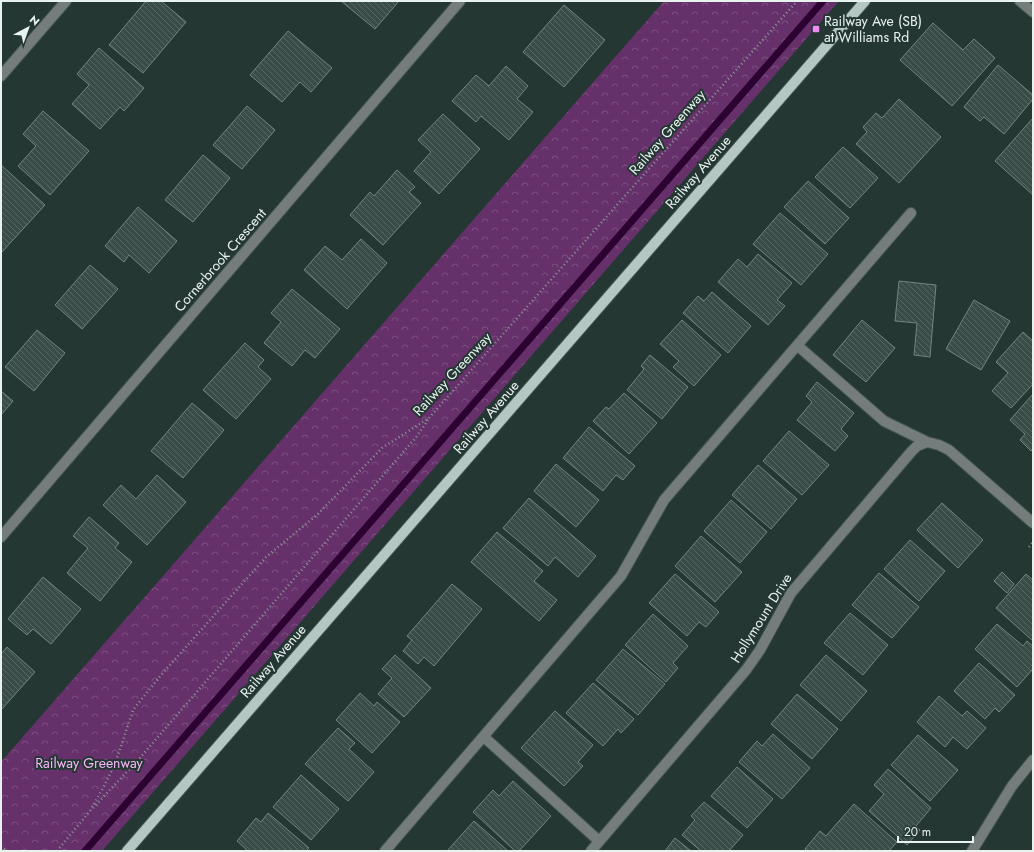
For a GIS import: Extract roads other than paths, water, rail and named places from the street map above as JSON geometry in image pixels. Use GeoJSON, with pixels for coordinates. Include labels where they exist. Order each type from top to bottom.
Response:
{"type":"FeatureCollection","features":[{"type":"Feature","properties":{"kind":"main road","name":"Railway Avenue"},"geometry":{"type":"LineString","coordinates":[[127,851],[865,1]]}},
{"type":"Feature","properties":{"kind":"street"},"geometry":{"type":"LineString","coordinates":[[1,76],[66,1]]}},
{"type":"Feature","properties":{"kind":"street","name":"Cornerbrook Crescent"},"geometry":{"type":"LineString","coordinates":[[1,537],[460,1]]}},
{"type":"Feature","properties":{"kind":"street"},"geometry":{"type":"LineString","coordinates":[[1020,1],[1033,12]]}},
{"type":"Feature","properties":{"kind":"street"},"geometry":{"type":"LineString","coordinates":[[385,851],[484,737],[620,576],[664,500],[911,213]]}},
{"type":"Feature","properties":{"kind":"street"},"geometry":{"type":"LineString","coordinates":[[798,346],[884,421],[927,442],[939,445],[949,450],[1033,523]]}},
{"type":"Feature","properties":{"kind":"street","name":"Hollymount Drive"},"geometry":{"type":"LineString","coordinates":[[591,851],[746,670],[760,650],[791,593],[910,452],[917,446],[927,442]]}},
{"type":"Feature","properties":{"kind":"street"},"geometry":{"type":"LineString","coordinates":[[484,737],[600,842]]}},
{"type":"Feature","properties":{"kind":"street"},"geometry":{"type":"LineString","coordinates":[[972,851],[1012,786],[1033,760]]}},
{"type":"Feature","properties":{"kind":"waterway"},"geometry":{"type":"LineString","coordinates":[[85,851],[823,1]]}},
{"type":"Feature","properties":{"kind":"place","name":"Railway Ave (SB) at Williams Rd"},"geometry":{"type":"Point","coordinates":[816,29]}},
{"type":"Feature","properties":{"kind":"park label","name":"Railway Greenway"},"geometry":{"type":"Point","coordinates":[89,763]}}]}
